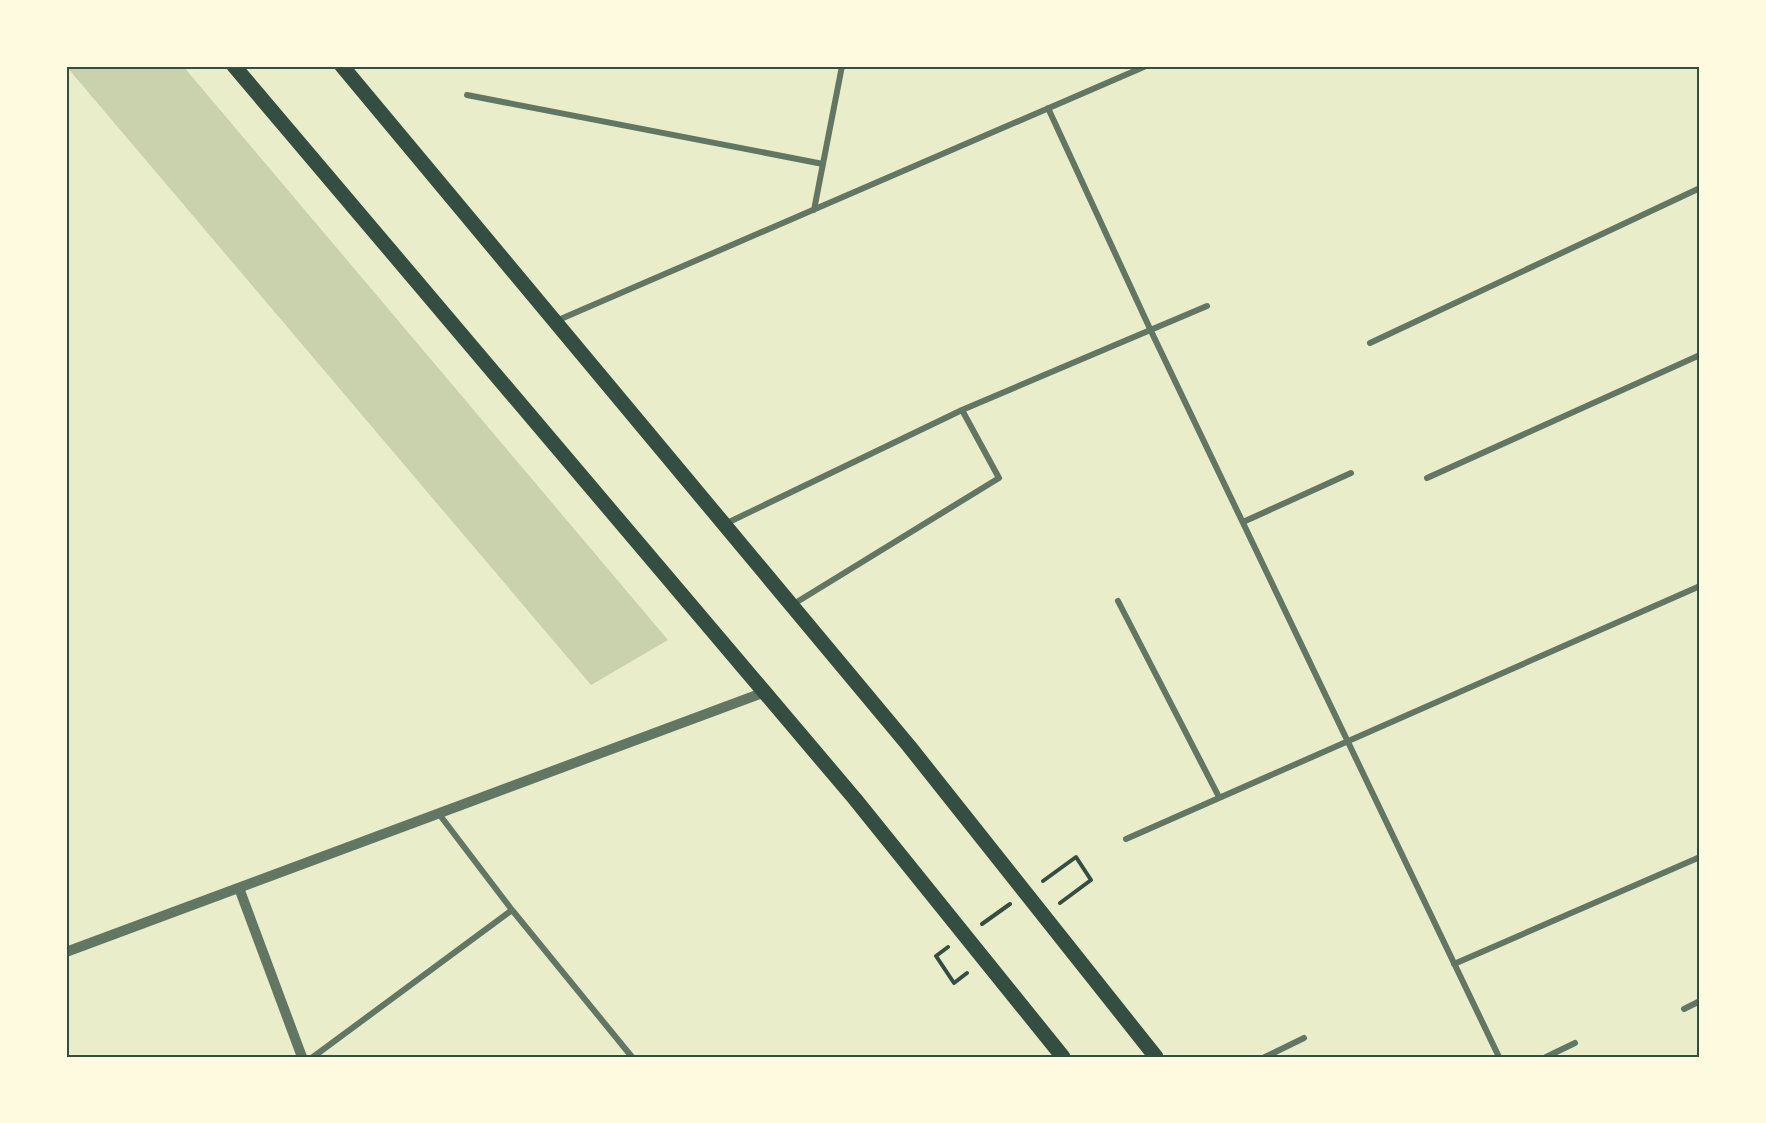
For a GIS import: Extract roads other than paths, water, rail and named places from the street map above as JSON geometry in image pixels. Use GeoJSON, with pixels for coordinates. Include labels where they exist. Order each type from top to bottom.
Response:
{"type":"FeatureCollection","features":[{"type":"Feature","properties":{"kind":"main road"},"geometry":{"type":"LineString","coordinates":[[234,66],[855,799],[1063,1057]]}},
{"type":"Feature","properties":{"kind":"main road"},"geometry":{"type":"LineString","coordinates":[[342,66],[909,746],[1156,1057]]}},
{"type":"Feature","properties":{"kind":"street"},"geometry":{"type":"LineString","coordinates":[[814,210],[842,66]]}},
{"type":"Feature","properties":{"kind":"street"},"geometry":{"type":"LineString","coordinates":[[555,321],[1146,66]]}},
{"type":"Feature","properties":{"kind":"street"},"geometry":{"type":"LineString","coordinates":[[467,95],[823,164]]}},
{"type":"Feature","properties":{"kind":"street"},"geometry":{"type":"LineString","coordinates":[[1048,108],[1151,330],[1499,1057]]}},
{"type":"Feature","properties":{"kind":"street"},"geometry":{"type":"LineString","coordinates":[[1370,343],[1700,188]]}},
{"type":"Feature","properties":{"kind":"street"},"geometry":{"type":"LineString","coordinates":[[724,524],[962,411],[1207,306]]}},
{"type":"Feature","properties":{"kind":"street"},"geometry":{"type":"LineString","coordinates":[[1427,478],[1700,355]]}},
{"type":"Feature","properties":{"kind":"street"},"geometry":{"type":"LineString","coordinates":[[792,605],[999,478],[962,411]]}},
{"type":"Feature","properties":{"kind":"street"},"geometry":{"type":"LineString","coordinates":[[1243,522],[1352,473]]}},
{"type":"Feature","properties":{"kind":"street"},"geometry":{"type":"LineString","coordinates":[[1126,839],[1700,586]]}},
{"type":"Feature","properties":{"kind":"street"},"geometry":{"type":"LineString","coordinates":[[1118,601],[1219,797]]}},
{"type":"Feature","properties":{"kind":"street"},"geometry":{"type":"LineString","coordinates":[[66,952],[765,692]]}},
{"type":"Feature","properties":{"kind":"street"},"geometry":{"type":"LineString","coordinates":[[439,814],[512,910],[632,1057]]}},
{"type":"Feature","properties":{"kind":"street"},"geometry":{"type":"LineString","coordinates":[[1454,964],[1700,857]]}},
{"type":"Feature","properties":{"kind":"street"},"geometry":{"type":"LineString","coordinates":[[239,888],[302,1057]]}},
{"type":"Feature","properties":{"kind":"street"},"geometry":{"type":"LineString","coordinates":[[313,1057],[512,910]]}},
{"type":"Feature","properties":{"kind":"street"},"geometry":{"type":"LineString","coordinates":[[1684,1009],[1700,1001]]}},
{"type":"Feature","properties":{"kind":"street"},"geometry":{"type":"LineString","coordinates":[[1265,1057],[1304,1038]]}},
{"type":"Feature","properties":{"kind":"street"},"geometry":{"type":"LineString","coordinates":[[1546,1057],[1575,1043]]}}]}
